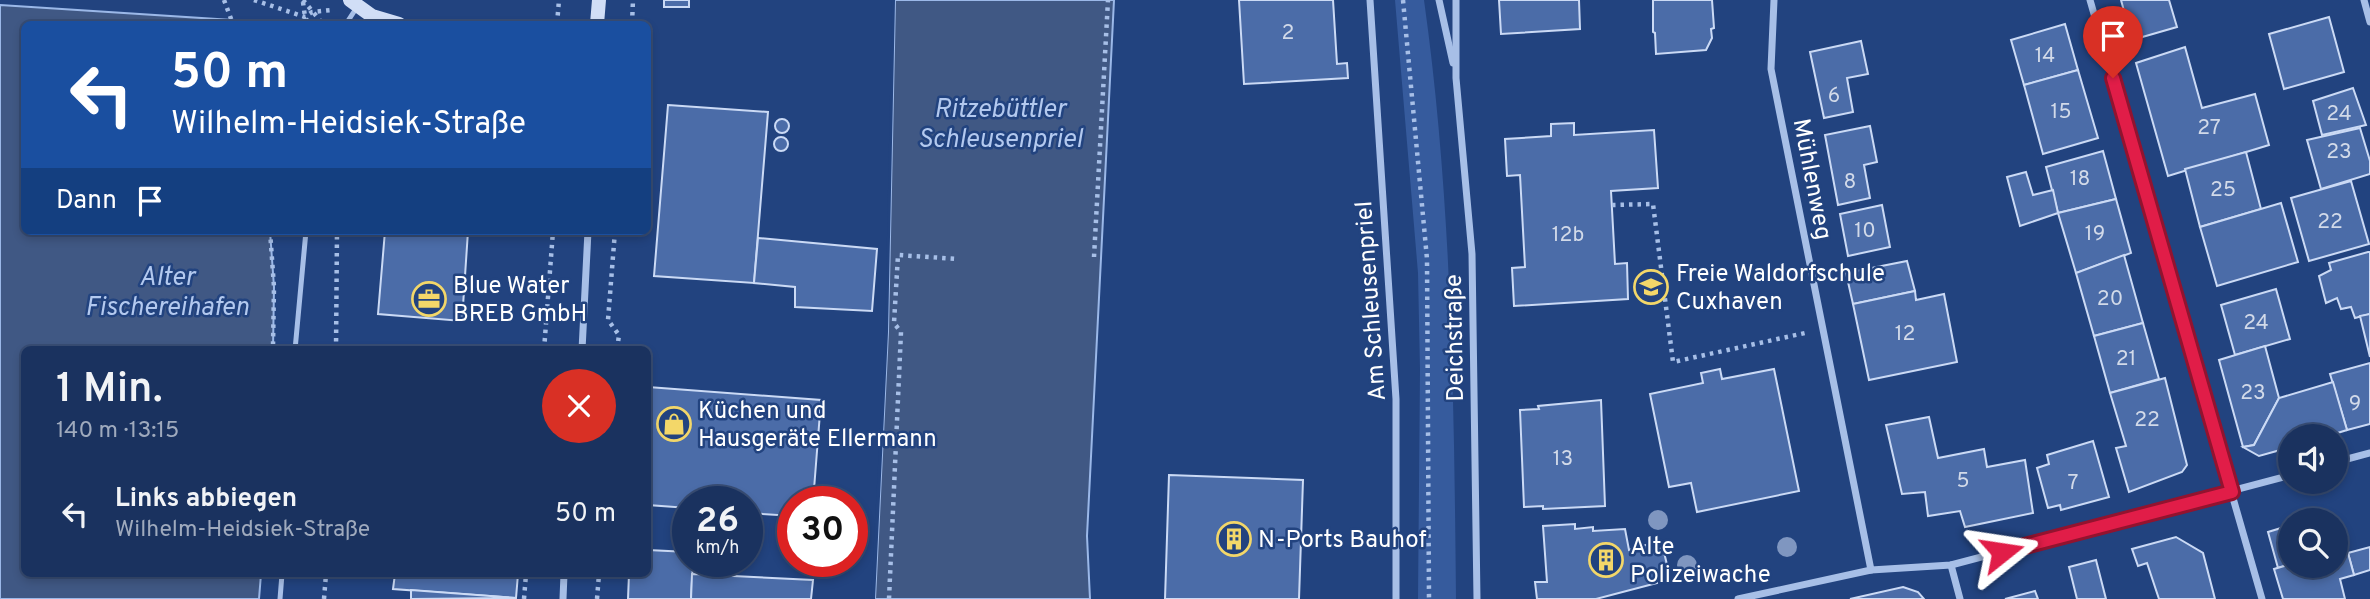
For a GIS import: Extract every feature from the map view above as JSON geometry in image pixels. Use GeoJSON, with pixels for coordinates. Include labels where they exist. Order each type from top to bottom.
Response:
{"type":"FeatureCollection","features":[{"type":"Feature","properties":{"kind":"street"},"geometry":{"type":"LineString","coordinates":[[597,21],[599,0]]}},
{"type":"Feature","properties":{"kind":"street","name":"Am Schleusenpriel"},"geometry":{"type":"LineString","coordinates":[[1370,0],[1396,399],[1396,599]]}},
{"type":"Feature","properties":{"kind":"street","name":"Deichstraße"},"geometry":{"type":"LineString","coordinates":[[1439,0],[1456,78]]}},
{"type":"Feature","properties":{"kind":"street","name":"Deichstraße"},"geometry":{"type":"LineString","coordinates":[[1456,0],[1456,78],[1472,254],[1477,599]]}},
{"type":"Feature","properties":{"kind":"street","name":"Mühlenweg"},"geometry":{"type":"LineString","coordinates":[[1774,0],[1771,69],[1871,570]]}},
{"type":"Feature","properties":{"kind":"street"},"geometry":{"type":"LineString","coordinates":[[2090,0],[2262,599]]}},
{"type":"Feature","properties":{"kind":"street"},"geometry":{"type":"LineString","coordinates":[[2364,0],[2370,22]]}},
{"type":"Feature","properties":{"kind":"street"},"geometry":{"type":"LineString","coordinates":[[354,4],[372,16],[389,21]]}},
{"type":"Feature","properties":{"kind":"street"},"geometry":{"type":"LineString","coordinates":[[582,346],[588,235]]}},
{"type":"Feature","properties":{"kind":"street"},"geometry":{"type":"LineString","coordinates":[[2348,459],[2370,453]]}},
{"type":"Feature","properties":{"kind":"street"},"geometry":{"type":"LineString","coordinates":[[1738,599],[1871,570],[1951,565],[2278,479]]}},
{"type":"Feature","properties":{"kind":"street"},"geometry":{"type":"LineString","coordinates":[[1951,565],[1960,599]]}},
{"type":"Feature","properties":{"kind":"street"},"geometry":{"type":"LineString","coordinates":[[562,599],[564,577]]}},
{"type":"Feature","properties":{"kind":"lane"},"geometry":{"type":"LineString","coordinates":[[347,21],[354,4]]}},
{"type":"Feature","properties":{"kind":"lane"},"geometry":{"type":"LineString","coordinates":[[295,346],[306,235]]}},
{"type":"Feature","properties":{"kind":"lane"},"geometry":{"type":"LineString","coordinates":[[280,599],[282,577]]}},
{"type":"Feature","properties":{"kind":"path"},"geometry":{"type":"LineString","coordinates":[[224,0],[232,21]]}},
{"type":"Feature","properties":{"kind":"path"},"geometry":{"type":"LineString","coordinates":[[254,0],[305,16],[312,12],[354,4]]}},
{"type":"Feature","properties":{"kind":"path"},"geometry":{"type":"LineString","coordinates":[[303,0],[308,21]]}},
{"type":"Feature","properties":{"kind":"path"},"geometry":{"type":"LineString","coordinates":[[303,0],[320,21]]}},
{"type":"Feature","properties":{"kind":"path"},"geometry":{"type":"LineString","coordinates":[[557,21],[559,0]]}},
{"type":"Feature","properties":{"kind":"path"},"geometry":{"type":"LineString","coordinates":[[632,21],[633,0]]}},
{"type":"Feature","properties":{"kind":"path"},"geometry":{"type":"LineString","coordinates":[[1094,257],[1108,0]]}},
{"type":"Feature","properties":{"kind":"path"},"geometry":{"type":"LineString","coordinates":[[1403,0],[1427,259],[1429,599]]}},
{"type":"Feature","properties":{"kind":"path"},"geometry":{"type":"LineString","coordinates":[[1612,205],[1653,204],[1673,362],[1823,329]]}},
{"type":"Feature","properties":{"kind":"path"},"geometry":{"type":"LineString","coordinates":[[270,235],[274,287],[273,346]]}},
{"type":"Feature","properties":{"kind":"path"},"geometry":{"type":"LineString","coordinates":[[336,346],[337,235]]}},
{"type":"Feature","properties":{"kind":"path"},"geometry":{"type":"LineString","coordinates":[[544,346],[553,235]]}},
{"type":"Feature","properties":{"kind":"path"},"geometry":{"type":"LineString","coordinates":[[615,235],[608,320],[619,335],[618,346]]}},
{"type":"Feature","properties":{"kind":"path"},"geometry":{"type":"LineString","coordinates":[[888,599],[901,332],[891,322],[898,256],[958,259]]}},
{"type":"Feature","properties":{"kind":"path"},"geometry":{"type":"LineString","coordinates":[[324,599],[326,577]]}},
{"type":"Feature","properties":{"kind":"path"},"geometry":{"type":"LineString","coordinates":[[524,599],[526,577]]}},
{"type":"Feature","properties":{"kind":"path"},"geometry":{"type":"LineString","coordinates":[[597,599],[598,577]]}},
{"type":"Feature","properties":{"kind":"shaded area"},"geometry":{"type":"Polygon","coordinates":[[[1395,0],[1424,0],[1441,149],[1450,299],[1456,599],[1418,599],[1418,273],[1395,0]]]}},
{"type":"Feature","properties":{"kind":"water","name":"Ritzebüttler Schleusenpriel"},"geometry":{"type":"Polygon","coordinates":[[[895,0],[1114,0],[1087,536],[1090,599],[875,599],[888,332],[895,0]]]}},
{"type":"Feature","properties":{"kind":"water","name":"Alter Fischereihafen"},"geometry":{"type":"Polygon","coordinates":[[[0,5],[232,20],[21,21],[21,235],[270,235],[274,287],[273,346],[21,346],[21,577],[261,577],[259,599],[0,599],[0,5]]]}},
{"type":"Feature","properties":{"kind":"pier"},"geometry":{"type":"Polygon","coordinates":[[[892,0],[895,0],[888,332],[875,599],[871,599],[885,332],[892,0]]]}},
{"type":"Feature","properties":{"kind":"building"},"geometry":{"type":"Polygon","coordinates":[[[664,0],[689,0],[689,7],[664,7],[664,0]]]}},
{"type":"Feature","properties":{"kind":"building"},"geometry":{"type":"Polygon","coordinates":[[[1239,0],[1333,0],[1337,64],[1347,63],[1348,78],[1244,84],[1239,0]]]}},
{"type":"Feature","properties":{"kind":"building"},"geometry":{"type":"Polygon","coordinates":[[[1499,0],[1579,0],[1580,29],[1501,34],[1499,0]]]}},
{"type":"Feature","properties":{"kind":"building"},"geometry":{"type":"Polygon","coordinates":[[[1653,0],[1712,0],[1714,28],[1711,29],[1712,38],[1706,50],[1656,54],[1653,0]]]}},
{"type":"Feature","properties":{"kind":"building"},"geometry":{"type":"Polygon","coordinates":[[[2121,0],[2169,0],[2177,27],[2132,40],[2121,0]]]}},
{"type":"Feature","properties":{"kind":"building"},"geometry":{"type":"Polygon","coordinates":[[[2329,17],[2344,72],[2284,89],[2269,34],[2329,17]]]}},
{"type":"Feature","properties":{"kind":"building"},"geometry":{"type":"Polygon","coordinates":[[[2065,24],[2078,70],[2024,85],[2011,40],[2065,24]]]}},
{"type":"Feature","properties":{"kind":"building"},"geometry":{"type":"Polygon","coordinates":[[[1861,41],[1868,74],[1847,78],[1853,112],[1824,118],[1810,52],[1861,41]]]}},
{"type":"Feature","properties":{"kind":"building"},"geometry":{"type":"Polygon","coordinates":[[[2185,47],[2202,108],[2255,94],[2269,145],[2168,176],[2136,63],[2185,47]]]}},
{"type":"Feature","properties":{"kind":"building"},"geometry":{"type":"Polygon","coordinates":[[[2078,70],[2098,138],[2043,154],[2024,85],[2078,70]]]}},
{"type":"Feature","properties":{"kind":"building"},"geometry":{"type":"Polygon","coordinates":[[[2353,88],[2366,125],[2322,135],[2313,101],[2353,88]]]}},
{"type":"Feature","properties":{"kind":"building"},"geometry":{"type":"Polygon","coordinates":[[[668,105],[768,112],[754,283],[654,276],[668,105]]]}},
{"type":"Feature","properties":{"kind":"building"},"geometry":{"type":"Polygon","coordinates":[[[779,119],[785,119],[789,126],[785,133],[779,133],[775,129],[775,123],[779,119]]]}},
{"type":"Feature","properties":{"kind":"building"},"geometry":{"type":"Polygon","coordinates":[[[1574,123],[1574,135],[1654,130],[1658,188],[1611,191],[1615,264],[1627,263],[1628,299],[1514,306],[1512,268],[1525,267],[1520,175],[1507,176],[1505,139],[1551,136],[1551,124],[1574,123]]]}},
{"type":"Feature","properties":{"kind":"building"},"geometry":{"type":"Polygon","coordinates":[[[1870,126],[1877,162],[1864,165],[1870,198],[1838,205],[1825,135],[1870,126]]]}},
{"type":"Feature","properties":{"kind":"building"},"geometry":{"type":"Polygon","coordinates":[[[2360,128],[2370,161],[2370,174],[2321,189],[2307,140],[2360,128]]]}},
{"type":"Feature","properties":{"kind":"building"},"geometry":{"type":"Polygon","coordinates":[[[778,137],[784,137],[788,144],[784,151],[778,151],[774,147],[774,141],[778,137]]]}},
{"type":"Feature","properties":{"kind":"building"},"geometry":{"type":"Polygon","coordinates":[[[2103,151],[2116,199],[2058,213],[2046,167],[2103,151]]]}},
{"type":"Feature","properties":{"kind":"building"},"geometry":{"type":"Polygon","coordinates":[[[2246,152],[2261,209],[2200,227],[2185,169],[2246,152]]]}},
{"type":"Feature","properties":{"kind":"building"},"geometry":{"type":"Polygon","coordinates":[[[2026,172],[2033,195],[2053,190],[2058,213],[2020,226],[2007,177],[2026,172]]]}},
{"type":"Feature","properties":{"kind":"building"},"geometry":{"type":"Polygon","coordinates":[[[2351,181],[2369,244],[2309,261],[2291,198],[2351,181]]]}},
{"type":"Feature","properties":{"kind":"building"},"geometry":{"type":"Polygon","coordinates":[[[2116,199],[2131,253],[2076,273],[2058,213],[2116,199]]]}},
{"type":"Feature","properties":{"kind":"building"},"geometry":{"type":"Polygon","coordinates":[[[2281,203],[2298,262],[2217,286],[2200,227],[2281,203]]]}},
{"type":"Feature","properties":{"kind":"building"},"geometry":{"type":"Polygon","coordinates":[[[1882,205],[1890,247],[1848,256],[1840,214],[1882,205]]]}},
{"type":"Feature","properties":{"kind":"building"},"geometry":{"type":"Polygon","coordinates":[[[385,235],[468,235],[462,321],[378,314],[385,235]]]}},
{"type":"Feature","properties":{"kind":"building"},"geometry":{"type":"Polygon","coordinates":[[[758,238],[877,249],[872,311],[795,307],[795,287],[754,283],[758,238]]]}},
{"type":"Feature","properties":{"kind":"building"},"geometry":{"type":"Polygon","coordinates":[[[2370,252],[2370,314],[2355,318],[2351,307],[2341,309],[2337,298],[2326,303],[2319,276],[2331,270],[2329,263],[2370,252]]]}},
{"type":"Feature","properties":{"kind":"building"},"geometry":{"type":"Polygon","coordinates":[[[2124,255],[2143,323],[2094,336],[2076,273],[2124,255]]]}},
{"type":"Feature","properties":{"kind":"building"},"geometry":{"type":"Polygon","coordinates":[[[1907,261],[1915,291],[1853,304],[1846,273],[1907,261]]]}},
{"type":"Feature","properties":{"kind":"building"},"geometry":{"type":"Polygon","coordinates":[[[2276,289],[2290,339],[2235,355],[2221,305],[2276,289]]]}},
{"type":"Feature","properties":{"kind":"building"},"geometry":{"type":"Polygon","coordinates":[[[1915,291],[1916,300],[1944,294],[1957,362],[1869,380],[1853,304],[1915,291]]]}},
{"type":"Feature","properties":{"kind":"building"},"geometry":{"type":"Polygon","coordinates":[[[2370,314],[2370,357],[2360,316],[2370,314]]]}},
{"type":"Feature","properties":{"kind":"building"},"geometry":{"type":"Polygon","coordinates":[[[2143,323],[2159,379],[2110,393],[2094,336],[2143,323]]]}},
{"type":"Feature","properties":{"kind":"building"},"geometry":{"type":"Polygon","coordinates":[[[2265,346],[2279,398],[2254,445],[2243,447],[2219,360],[2265,346]]]}},
{"type":"Feature","properties":{"kind":"building"},"geometry":{"type":"Polygon","coordinates":[[[2370,363],[2370,424],[2348,430],[2330,374],[2370,363]]]}},
{"type":"Feature","properties":{"kind":"building"},"geometry":{"type":"Polygon","coordinates":[[[1720,369],[1722,379],[1774,369],[1799,491],[1697,512],[1691,483],[1669,487],[1650,394],[1703,383],[1701,373],[1720,369]]]}},
{"type":"Feature","properties":{"kind":"building"},"geometry":{"type":"Polygon","coordinates":[[[2165,378],[2187,465],[2182,472],[2129,492],[2116,448],[2126,446],[2110,393],[2165,378]]]}},
{"type":"Feature","properties":{"kind":"building"},"geometry":{"type":"Polygon","coordinates":[[[2333,382],[2345,424],[2278,424],[2278,451],[2259,456],[2243,447],[2254,445],[2279,398],[2333,382]]]}},
{"type":"Feature","properties":{"kind":"building"},"geometry":{"type":"Polygon","coordinates":[[[651,387],[821,400],[814,486],[777,486],[777,515],[763,514],[763,486],[672,486],[672,507],[651,505],[651,387]]]}},
{"type":"Feature","properties":{"kind":"building"},"geometry":{"type":"Polygon","coordinates":[[[1601,400],[1605,506],[1543,509],[1543,506],[1524,507],[1520,410],[1601,400]]]}},
{"type":"Feature","properties":{"kind":"building"},"geometry":{"type":"Polygon","coordinates":[[[1929,417],[1938,458],[1984,449],[1987,467],[2025,460],[2033,513],[1965,527],[1960,511],[1928,516],[1925,492],[1902,494],[1886,425],[1929,417]]]}},
{"type":"Feature","properties":{"kind":"building"},"geometry":{"type":"Polygon","coordinates":[[[2093,441],[2109,497],[2061,510],[2060,505],[2048,508],[2037,468],[2049,464],[2047,455],[2093,441]]]}},
{"type":"Feature","properties":{"kind":"building","name":"N-Ports Bauhof"},"geometry":{"type":"Polygon","coordinates":[[[1169,475],[1303,480],[1299,599],[1165,599],[1169,475]]]}},
{"type":"Feature","properties":{"kind":"building","name":"Alte Polizeiwache"},"geometry":{"type":"Polygon","coordinates":[[[1575,524],[1575,529],[1593,527],[1593,531],[1625,529],[1629,550],[1649,544],[1651,551],[1663,548],[1668,569],[1655,571],[1657,583],[1596,599],[1537,599],[1535,582],[1547,582],[1543,526],[1575,524]]]}},
{"type":"Feature","properties":{"kind":"building"},"geometry":{"type":"Polygon","coordinates":[[[2278,529],[2278,568],[2268,532],[2278,529]]]}},
{"type":"Feature","properties":{"kind":"building"},"geometry":{"type":"Polygon","coordinates":[[[2176,537],[2203,553],[2215,599],[2159,599],[2147,563],[2138,566],[2132,549],[2176,537]]]}},
{"type":"Feature","properties":{"kind":"building"},"geometry":{"type":"Polygon","coordinates":[[[2370,547],[2370,570],[2354,575],[2348,553],[2370,547]]]}},
{"type":"Feature","properties":{"kind":"building"},"geometry":{"type":"Polygon","coordinates":[[[651,550],[672,551],[672,577],[692,577],[691,599],[628,599],[629,577],[651,577],[651,550]]]}},
{"type":"Feature","properties":{"kind":"building"},"geometry":{"type":"Polygon","coordinates":[[[2348,553],[2354,575],[2348,577],[2348,553]]]}},
{"type":"Feature","properties":{"kind":"building"},"geometry":{"type":"Polygon","coordinates":[[[2096,560],[2106,599],[2077,599],[2069,567],[2096,560]]]}},
{"type":"Feature","properties":{"kind":"building"},"geometry":{"type":"Polygon","coordinates":[[[2278,568],[2278,578],[2344,578],[2340,579],[2345,599],[2283,599],[2274,569],[2278,568]]]}},
{"type":"Feature","properties":{"kind":"building"},"geometry":{"type":"Polygon","coordinates":[[[395,577],[518,577],[516,598],[393,589],[395,577]]]}},
{"type":"Feature","properties":{"kind":"building"},"geometry":{"type":"Polygon","coordinates":[[[692,577],[813,580],[811,599],[691,599],[692,577]]]}},
{"type":"Feature","properties":{"kind":"building"},"geometry":{"type":"Polygon","coordinates":[[[1903,587],[1918,592],[1924,599],[1850,599],[1903,587]]]}},
{"type":"Feature","properties":{"kind":"building"},"geometry":{"type":"Polygon","coordinates":[[[411,590],[516,598],[411,599],[411,590]]]}},
{"type":"Feature","properties":{"kind":"building"},"geometry":{"type":"Polygon","coordinates":[[[2035,591],[2038,599],[2005,599],[2035,591]]]}},
{"type":"Feature","properties":{"kind":"place","name":"Freie Waldorfschule Cuxhaven"},"geometry":{"type":"Point","coordinates":[1651,287]}},
{"type":"Feature","properties":{"kind":"place","name":"Blue Water BREB GmbH"},"geometry":{"type":"Point","coordinates":[429,299]}},
{"type":"Feature","properties":{"kind":"place","name":"Küchen und Hausgeräte Ellermann"},"geometry":{"type":"Point","coordinates":[674,424]}},
{"type":"Feature","properties":{"kind":"place","name":"N-Ports Bauhof"},"geometry":{"type":"Point","coordinates":[1234,539]}},
{"type":"Feature","properties":{"kind":"place","name":"Alte Polizeiwache"},"geometry":{"type":"Point","coordinates":[1606,560]}},
{"type":"Feature","properties":{"kind":"route"},"geometry":{"type":"LineString","coordinates":[[2002,552],[2232,492],[2113,78]]}}]}
